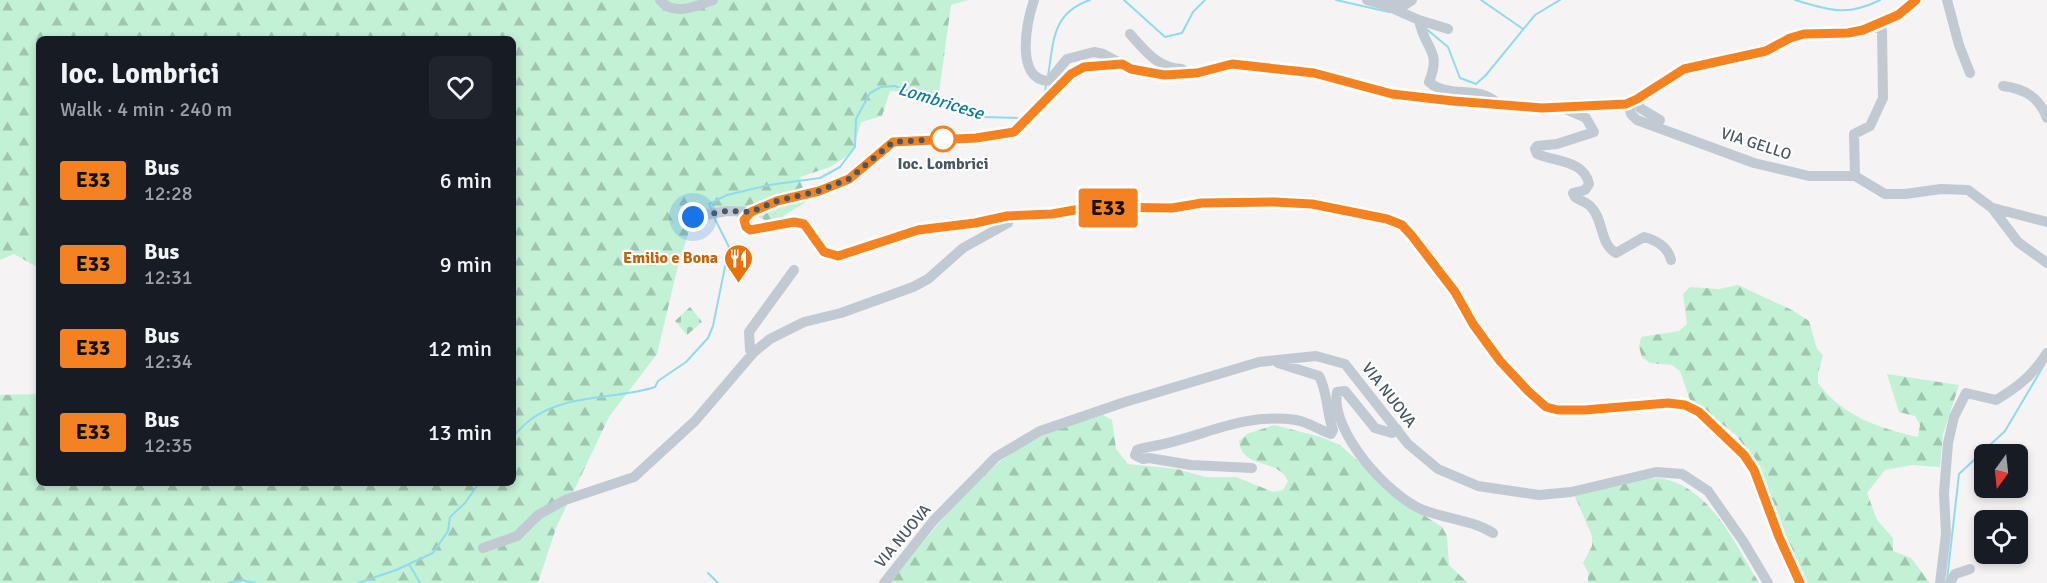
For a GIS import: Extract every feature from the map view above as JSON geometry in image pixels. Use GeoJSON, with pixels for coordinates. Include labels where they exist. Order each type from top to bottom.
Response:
{"type":"FeatureCollection","features":[{"type":"Feature","properties":{"kind":"street"},"geometry":{"type":"LineString","coordinates":[[660,0],[663,5],[680,10],[713,0]]}},
{"type":"Feature","properties":{"kind":"street"},"geometry":{"type":"LineString","coordinates":[[1034,0],[1025,54],[1028,66],[1038,78],[1049,81],[1067,59],[1086,53],[1103,54],[1152,75],[1197,73],[1232,64],[1314,73],[1392,94],[1542,108],[1632,101],[1684,69],[1766,51],[1790,38],[1804,34],[1848,33],[1872,27],[1898,15],[1916,0]]}},
{"type":"Feature","properties":{"kind":"street"},"geometry":{"type":"LineString","coordinates":[[1367,0],[1403,6],[1412,0]]}},
{"type":"Feature","properties":{"kind":"street"},"geometry":{"type":"LineString","coordinates":[[1947,0],[1959,45],[1970,73]]}},
{"type":"Feature","properties":{"kind":"street"},"geometry":{"type":"LineString","coordinates":[[1389,2],[1419,20],[1448,29]]}},
{"type":"Feature","properties":{"kind":"street"},"geometry":{"type":"LineString","coordinates":[[1419,20],[1423,38],[1432,50],[1436,64],[1429,82],[1437,89],[1489,95],[1497,103]]}},
{"type":"Feature","properties":{"kind":"street"},"geometry":{"type":"LineString","coordinates":[[1872,27],[1882,28],[1883,98],[1870,126],[1854,134],[1855,176],[1884,194],[1905,194],[1941,189],[1968,190],[1992,208],[2018,242],[2047,263]]}},
{"type":"Feature","properties":{"kind":"street"},"geometry":{"type":"LineString","coordinates":[[1130,34],[1148,55],[1158,62],[1171,68],[1187,69],[1197,73]]}},
{"type":"Feature","properties":{"kind":"street"},"geometry":{"type":"LineString","coordinates":[[693,217],[727,211],[751,212],[849,179],[893,142],[976,138],[1014,132],[1079,69],[1122,64]]}},
{"type":"Feature","properties":{"kind":"street"},"geometry":{"type":"LineString","coordinates":[[2002,86],[2022,90],[2033,96],[2042,104],[2047,118]]}},
{"type":"Feature","properties":{"kind":"street","name":"VIA GELLO"},"geometry":{"type":"LineString","coordinates":[[1632,101],[1644,111],[1669,123],[1679,134],[1754,163],[1809,176],[1855,176]]}},
{"type":"Feature","properties":{"kind":"street"},"geometry":{"type":"LineString","coordinates":[[1563,108],[1586,118],[1594,132],[1557,144],[1537,146],[1535,149],[1537,154],[1571,164],[1584,171],[1589,184],[1586,190],[1574,193],[1575,197],[1593,208],[1606,244],[1611,250],[1616,253],[1644,237],[1664,248],[1671,260]]}},
{"type":"Feature","properties":{"kind":"street"},"geometry":{"type":"LineString","coordinates":[[751,212],[744,220],[746,227],[761,229],[794,222],[804,224],[824,252],[838,256],[918,230],[975,223],[1007,216],[1052,214],[1092,207],[1172,208],[1202,203],[1274,202],[1312,204],[1387,219],[1402,225],[1455,292],[1473,324],[1500,361],[1546,407],[1558,410],[1585,410],[1668,403],[1685,405],[1699,412],[1744,455],[1754,470],[1779,537],[1800,583]]}},
{"type":"Feature","properties":{"kind":"street"},"geometry":{"type":"LineString","coordinates":[[1992,208],[2047,222]]}},
{"type":"Feature","properties":{"kind":"street"},"geometry":{"type":"LineString","coordinates":[[483,548],[517,536],[538,514],[565,500],[634,477],[695,421],[754,352],[770,339],[804,322],[841,313],[913,287],[928,279],[963,248],[1008,223],[1007,216]]}},
{"type":"Feature","properties":{"kind":"street"},"geometry":{"type":"LineString","coordinates":[[754,352],[750,350],[749,332],[794,270]]}},
{"type":"Feature","properties":{"kind":"street"},"geometry":{"type":"LineString","coordinates":[[1940,583],[1946,534],[1944,493],[1948,443],[1954,417],[1966,393],[1996,400],[2021,385],[2036,370],[2047,353]]}},
{"type":"Feature","properties":{"kind":"street","name":"VIA NUOVA"},"geometry":{"type":"LineString","coordinates":[[884,583],[933,520],[996,458],[1040,431],[1135,398],[1266,361],[1316,356],[1345,364],[1408,444],[1438,469],[1478,486],[1539,495],[1571,492],[1656,472],[1682,474],[1708,491],[1743,541],[1768,583]]}},
{"type":"Feature","properties":{"kind":"street"},"geometry":{"type":"LineString","coordinates":[[1252,468],[1191,465],[1143,459],[1135,455],[1137,450],[1164,444],[1215,427],[1256,420],[1299,420],[1331,434],[1333,430],[1327,414],[1324,385],[1319,376],[1266,361]]}},
{"type":"Feature","properties":{"kind":"street"},"geometry":{"type":"LineString","coordinates":[[1397,429],[1392,433],[1375,428],[1345,391],[1337,392],[1336,398],[1346,435],[1355,450],[1373,471],[1422,509],[1473,523],[1493,533]]}},
{"type":"Feature","properties":{"kind":"street"},"geometry":{"type":"LineString","coordinates":[[1950,583],[1955,574],[1970,569]]}},
{"type":"Feature","properties":{"kind":"green space"},"geometry":{"type":"Polygon","coordinates":[[[0,0],[968,0],[951,5],[939,93],[890,91],[882,116],[861,122],[852,153],[830,167],[800,177],[806,202],[772,223],[739,209],[692,221],[677,270],[657,354],[609,417],[556,528],[538,583],[0,583],[0,395],[36,394],[36,486],[516,486],[516,36],[36,36],[36,266],[14,254],[0,260],[0,0]]]}},
{"type":"Feature","properties":{"kind":"green space"},"geometry":{"type":"Polygon","coordinates":[[[1738,285],[1792,310],[1809,321],[1817,349],[1823,355],[1818,383],[1850,412],[1876,425],[1918,437],[1920,425],[1915,416],[1899,412],[1887,374],[1959,385],[1943,434],[1940,467],[1912,465],[1885,470],[1867,493],[1877,520],[1893,538],[1893,551],[1911,558],[1930,583],[1808,583],[1788,544],[1757,462],[1735,434],[1690,400],[1680,371],[1672,365],[1650,363],[1642,357],[1639,347],[1641,337],[1679,331],[1687,324],[1683,294],[1690,287],[1719,289],[1738,285]]]}},
{"type":"Feature","properties":{"kind":"green space"},"geometry":{"type":"Polygon","coordinates":[[[690,307],[702,322],[687,335],[675,321],[690,307]]]}},
{"type":"Feature","properties":{"kind":"green space"},"geometry":{"type":"Polygon","coordinates":[[[1103,415],[1112,420],[1116,449],[1128,464],[1177,469],[1205,477],[1236,477],[1273,492],[1283,490],[1288,481],[1276,469],[1246,456],[1239,441],[1247,434],[1274,425],[1321,437],[1340,445],[1405,503],[1442,527],[1447,536],[1449,565],[1468,583],[889,583],[957,503],[994,467],[1015,451],[1045,434],[1103,415]]]}},
{"type":"Feature","properties":{"kind":"green space"},"geometry":{"type":"Polygon","coordinates":[[[1660,478],[1678,483],[1707,504],[1730,535],[1759,583],[1585,583],[1588,582],[1588,572],[1583,563],[1592,546],[1592,536],[1575,496],[1632,480],[1660,478]]]}},
{"type":"Feature","properties":{"kind":"waterway","name":"Lombricese"},"geometry":{"type":"LineString","coordinates":[[1048,76],[1057,29],[1068,12],[1090,0]]}},
{"type":"Feature","properties":{"kind":"waterway","name":"Lombricese"},"geometry":{"type":"LineString","coordinates":[[1124,0],[1165,37],[1182,33],[1193,12],[1205,0]]}},
{"type":"Feature","properties":{"kind":"waterway","name":"Lombricese"},"geometry":{"type":"LineString","coordinates":[[1336,0],[1389,12]]}},
{"type":"Feature","properties":{"kind":"waterway"},"geometry":{"type":"LineString","coordinates":[[1481,0],[1523,29]]}},
{"type":"Feature","properties":{"kind":"waterway","name":"Lombricese"},"geometry":{"type":"LineString","coordinates":[[1424,27],[1448,47],[1460,78],[1476,84],[1535,15],[1560,0]]}},
{"type":"Feature","properties":{"kind":"waterway","name":"Lombricese"},"geometry":{"type":"LineString","coordinates":[[1795,0],[1838,10],[1857,9],[1880,0]]}},
{"type":"Feature","properties":{"kind":"waterway","name":"Lombricese"},"geometry":{"type":"LineString","coordinates":[[711,209],[709,204],[727,195],[769,185],[820,178],[840,167],[855,147],[856,119],[870,93],[881,87],[895,86],[985,117],[1022,118],[1045,93],[1046,84]]}},
{"type":"Feature","properties":{"kind":"waterway","name":"Lombricese"},"geometry":{"type":"LineString","coordinates":[[516,433],[530,420],[559,405],[655,387],[658,381],[686,362],[708,338],[713,326],[729,247],[714,217]]}},
{"type":"Feature","properties":{"kind":"waterway"},"geometry":{"type":"LineString","coordinates":[[1947,580],[1959,474],[2005,431],[2044,365]]}},
{"type":"Feature","properties":{"kind":"waterway","name":"Lombricese"},"geometry":{"type":"LineString","coordinates":[[358,583],[396,570],[433,553],[448,531],[450,517],[465,503],[477,486]]}},
{"type":"Feature","properties":{"kind":"waterway"},"geometry":{"type":"LineString","coordinates":[[409,564],[420,583]]}},
{"type":"Feature","properties":{"kind":"waterway"},"geometry":{"type":"LineString","coordinates":[[708,573],[718,583]]}},
{"type":"Feature","properties":{"kind":"waterway","name":"Lombricese"},"geometry":{"type":"LineString","coordinates":[[228,583],[242,580],[255,583]]}},
{"type":"Feature","properties":{"kind":"bus line","name":"E33"},"geometry":{"type":"LineString","coordinates":[[1800,583],[1779,537],[1754,470],[1744,455],[1699,412],[1685,405],[1668,403],[1585,410],[1558,410],[1546,407],[1500,361],[1473,324],[1455,292],[1412,236],[1402,225],[1387,219],[1312,204],[1274,202],[1202,203],[1172,208],[1092,207],[1052,214],[1007,216],[975,223],[918,230],[881,240],[838,256],[824,252],[804,224],[794,222],[750,230],[744,224],[744,220],[751,212],[777,201],[819,191],[849,179],[866,168],[893,142],[976,138],[1014,132],[1071,74],[1084,67],[1122,64],[1152,75],[1164,75],[1197,73],[1232,64],[1314,73],[1340,78],[1392,94],[1453,101],[1542,108],[1626,104],[1684,69],[1766,51],[1790,38],[1804,34],[1848,33],[1863,30],[1898,15],[1916,0]]}},
{"type":"Feature","properties":{"kind":"place","name":"Ioc. Lombrici"},"geometry":{"type":"Point","coordinates":[943,139]}},
{"type":"Feature","properties":{"kind":"place","name":"Emilio e Bona"},"geometry":{"type":"Point","coordinates":[739,284]}},
{"type":"Feature","properties":{"kind":"route"},"geometry":{"type":"LineString","coordinates":[[693,217],[727,211],[751,212],[777,201],[819,191],[849,179],[866,168],[893,142],[943,139]]}}]}
